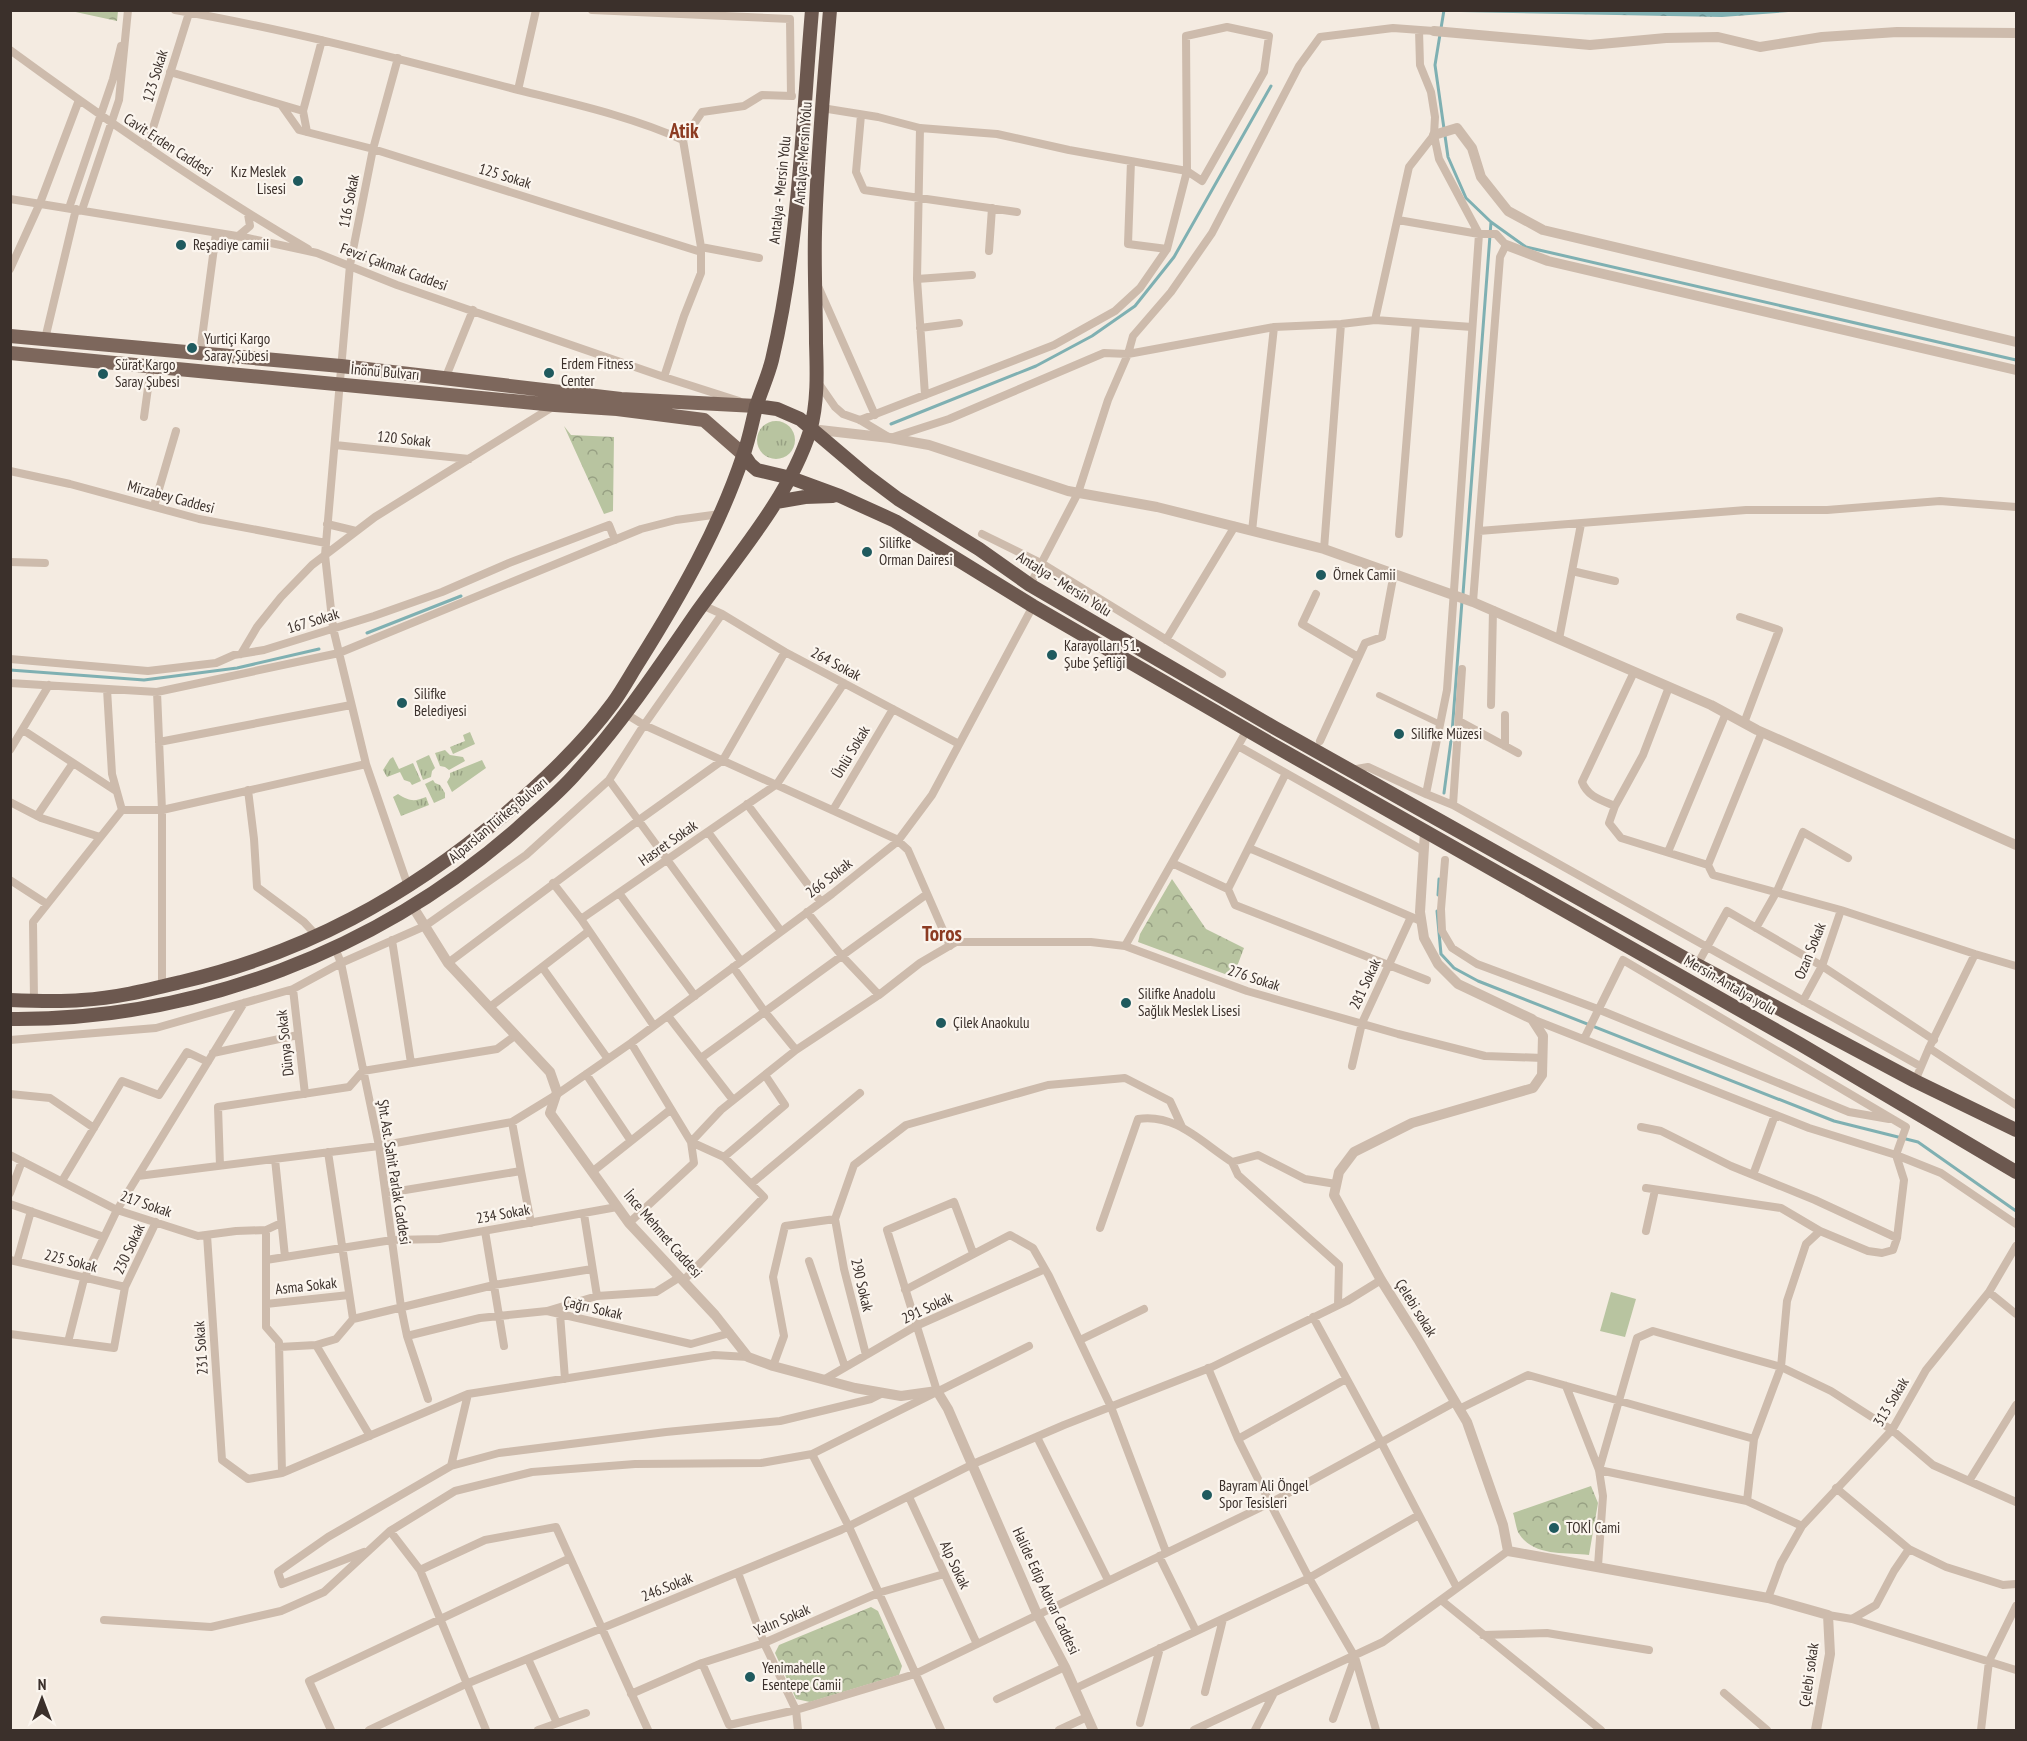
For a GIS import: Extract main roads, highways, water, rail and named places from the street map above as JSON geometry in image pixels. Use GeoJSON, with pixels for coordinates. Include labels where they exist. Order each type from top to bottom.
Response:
{"type":"FeatureCollection","features":[{"type":"Feature","properties":{"kind":"highway","name":"Antalya - Mersin Yolu"},"geometry":{"type":"LineString","coordinates":[[744,454],[756,406],[771,362],[788,270],[812,10]]}},
{"type":"Feature","properties":{"kind":"highway","name":"Antalya-Mersin Yolu"},"geometry":{"type":"LineString","coordinates":[[811,429],[817,381],[815,233],[830,10]]}},
{"type":"Feature","properties":{"kind":"highway"},"geometry":{"type":"LineString","coordinates":[[756,406],[777,409],[790,414],[811,429]]}},
{"type":"Feature","properties":{"kind":"highway","name":"Antalya - Mersin Yolu"},"geometry":{"type":"LineString","coordinates":[[811,429],[898,499],[980,549],[1030,585],[1426,813]]}},
{"type":"Feature","properties":{"kind":"highway","name":"Alparslan Türkeş Bulvarı"},"geometry":{"type":"LineString","coordinates":[[10,1019],[79,1017],[129,1011],[167,1004],[253,981],[335,948],[413,907],[483,858],[543,807],[576,774],[626,714],[776,502],[791,478],[811,429]]}},
{"type":"Feature","properties":{"kind":"highway"},"geometry":{"type":"LineString","coordinates":[[744,454],[757,470],[791,478],[840,496]]}},
{"type":"Feature","properties":{"kind":"highway","name":"Alparslan Türkeş Bulvarı"},"geometry":{"type":"LineString","coordinates":[[10,1000],[80,1000],[124,995],[257,961],[365,913],[408,886],[483,832],[529,794],[577,746],[613,703],[684,587],[720,514],[744,454]]}},
{"type":"Feature","properties":{"kind":"highway"},"geometry":{"type":"LineString","coordinates":[[776,502],[805,497],[840,496]]}},
{"type":"Feature","properties":{"kind":"highway","name":"Mersin-Antalya yolu"},"geometry":{"type":"LineString","coordinates":[[840,496],[896,521],[1033,606],[1453,848],[1800,1044],[2016,1172]]}},
{"type":"Feature","properties":{"kind":"highway","name":"Mersin-Antalya yolu"},"geometry":{"type":"LineString","coordinates":[[1426,813],[1697,965],[1915,1081],[2016,1130]]}},
{"type":"Feature","properties":{"kind":"main road","name":"İnönü Bulvarı"},"geometry":{"type":"LineString","coordinates":[[10,336],[341,366],[621,399],[756,406]]}},
{"type":"Feature","properties":{"kind":"main road","name":"İnönü Bulvarı"},"geometry":{"type":"LineString","coordinates":[[10,353],[617,409],[704,420],[744,454]]}},
{"type":"Feature","properties":{"kind":"water"},"geometry":{"type":"Polygon","coordinates":[[[1802,10],[1722,17],[1407,11],[1802,10]]]}},
{"type":"Feature","properties":{"kind":"waterway"},"geometry":{"type":"LineString","coordinates":[[1444,10],[1435,65],[1448,157],[1466,198],[1491,222],[1526,247],[2016,360]]}},
{"type":"Feature","properties":{"kind":"waterway"},"geometry":{"type":"LineString","coordinates":[[891,424],[1036,366],[1092,336],[1135,306],[1174,257],[1271,86]]}},
{"type":"Feature","properties":{"kind":"waterway"},"geometry":{"type":"LineString","coordinates":[[1463,594],[1491,222]]}},
{"type":"Feature","properties":{"kind":"waterway"},"geometry":{"type":"LineString","coordinates":[[367,633],[461,596]]}},
{"type":"Feature","properties":{"kind":"waterway"},"geometry":{"type":"LineString","coordinates":[[1444,793],[1452,733],[1462,601]]}},
{"type":"Feature","properties":{"kind":"waterway"},"geometry":{"type":"LineString","coordinates":[[10,670],[144,680],[237,668],[319,649]]}},
{"type":"Feature","properties":{"kind":"waterway"},"geometry":{"type":"LineString","coordinates":[[1438,895],[1439,879]]}},
{"type":"Feature","properties":{"kind":"waterway"},"geometry":{"type":"LineString","coordinates":[[1437,911],[1441,954],[1454,968],[1478,981],[1834,1121],[1918,1142],[2016,1211]]}},
{"type":"Feature","properties":{"kind":"place","name":"Kız Meslek Lisesi"},"geometry":{"type":"Point","coordinates":[298,181]}},
{"type":"Feature","properties":{"kind":"place","name":"Reşadiye camii"},"geometry":{"type":"Point","coordinates":[181,245]}},
{"type":"Feature","properties":{"kind":"place","name":"Yurtiçi Kargo Saray Şubesi"},"geometry":{"type":"Point","coordinates":[192,348]}},
{"type":"Feature","properties":{"kind":"place","name":"Erdem Fitness Center"},"geometry":{"type":"Point","coordinates":[549,373]}},
{"type":"Feature","properties":{"kind":"place","name":"Sürat Kargo Saray Şubesi"},"geometry":{"type":"Point","coordinates":[103,374]}},
{"type":"Feature","properties":{"kind":"place","name":"Silifke Orman Dairesi"},"geometry":{"type":"Point","coordinates":[867,552]}},
{"type":"Feature","properties":{"kind":"place","name":"Örnek Camii"},"geometry":{"type":"Point","coordinates":[1321,575]}},
{"type":"Feature","properties":{"kind":"place","name":"Karayolları 51. Şube Şefliği"},"geometry":{"type":"Point","coordinates":[1052,655]}},
{"type":"Feature","properties":{"kind":"place","name":"Silifke Belediyesi"},"geometry":{"type":"Point","coordinates":[402,703]}},
{"type":"Feature","properties":{"kind":"place","name":"Silifke Müzesi"},"geometry":{"type":"Point","coordinates":[1399,734]}},
{"type":"Feature","properties":{"kind":"place","name":"Silifke Anadolu Sağlık Meslek Lisesi"},"geometry":{"type":"Point","coordinates":[1126,1003]}},
{"type":"Feature","properties":{"kind":"place","name":"Çilek Anaokulu"},"geometry":{"type":"Point","coordinates":[941,1023]}},
{"type":"Feature","properties":{"kind":"place","name":"Bayram Ali Öngel Spor Tesisleri"},"geometry":{"type":"Point","coordinates":[1207,1495]}},
{"type":"Feature","properties":{"kind":"place","name":"TOKİ Cami"},"geometry":{"type":"Point","coordinates":[1554,1528]}},
{"type":"Feature","properties":{"kind":"place","name":"Yenimahelle Esentepe Camii"},"geometry":{"type":"Point","coordinates":[750,1677]}},
{"type":"Feature","properties":{"kind":"district","name":"Atik"},"geometry":{"type":"Point","coordinates":[684,131]}},
{"type":"Feature","properties":{"kind":"district","name":"Toros"},"geometry":{"type":"Point","coordinates":[942,934]}}]}
